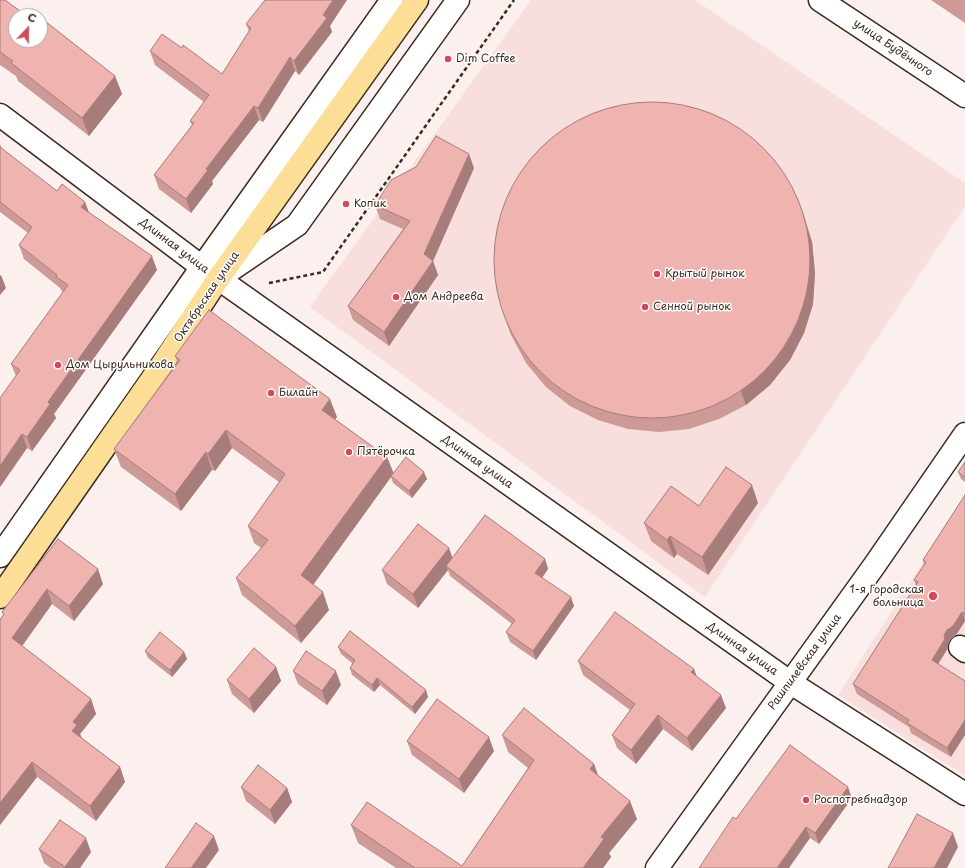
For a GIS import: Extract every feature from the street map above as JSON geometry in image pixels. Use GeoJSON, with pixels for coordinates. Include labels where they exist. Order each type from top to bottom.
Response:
{"type":"FeatureCollection","features":[{"type":"Feature","properties":{"kind":"main road","name":"Октябрьская улица"},"geometry":{"type":"LineString","coordinates":[[0,597],[161,366],[210,273],[417,0]]}},
{"type":"Feature","properties":{"kind":"street","name":"Октябрьская улица"},"geometry":{"type":"LineString","coordinates":[[0,556],[210,273],[392,0]]}},
{"type":"Feature","properties":{"kind":"street"},"geometry":{"type":"LineString","coordinates":[[210,273],[297,226],[458,0]]}},
{"type":"Feature","properties":{"kind":"street","name":"улица Будённого"},"geometry":{"type":"LineString","coordinates":[[834,4],[965,96]]}},
{"type":"Feature","properties":{"kind":"street","name":"Длинная улица"},"geometry":{"type":"LineString","coordinates":[[0,115],[210,273],[790,683],[965,794]]}},
{"type":"Feature","properties":{"kind":"street","name":"Рашпилевская улица"},"geometry":{"type":"LineString","coordinates":[[657,868],[874,566],[965,434]]}},
{"type":"Feature","properties":{"kind":"shaded area"},"geometry":{"type":"Polygon","coordinates":[[[531,0],[695,0],[965,183],[965,206],[705,597],[310,307],[531,0]]]}},
{"type":"Feature","properties":{"kind":"shaded area","name":"1-я Городская больница"},"geometry":{"type":"Polygon","coordinates":[[[965,497],[965,776],[838,695],[965,497]]]}},
{"type":"Feature","properties":{"kind":"building"},"geometry":{"type":"Polygon","coordinates":[[[0,0],[5,0],[16,8],[8,8],[8,48],[48,48],[48,23],[115,76],[82,118],[11,63],[13,61],[0,52],[0,0]]]}},
{"type":"Feature","properties":{"kind":"building"},"geometry":{"type":"Polygon","coordinates":[[[265,0],[333,0],[323,15],[327,18],[294,61],[290,57],[258,108],[254,106],[206,169],[208,170],[186,199],[154,175],[194,123],[190,121],[209,95],[150,51],[162,34],[182,48],[183,45],[222,74],[251,28],[246,24],[265,0]]]}},
{"type":"Feature","properties":{"kind":"building","name":"Крытый рынок"},"geometry":{"type":"Polygon","coordinates":[[[652,102],[683,105],[712,114],[740,129],[764,148],[783,172],[798,200],[807,229],[810,260],[807,291],[798,320],[783,348],[764,372],[740,391],[712,406],[683,415],[652,418],[621,415],[592,406],[564,391],[540,372],[521,348],[506,320],[497,291],[494,260],[497,229],[506,200],[521,172],[540,148],[564,129],[592,114],[621,105],[652,102]]]}},
{"type":"Feature","properties":{"kind":"building"},"geometry":{"type":"Polygon","coordinates":[[[436,136],[469,154],[424,254],[433,261],[384,332],[348,306],[410,221],[375,205],[391,180],[416,167],[436,136]]]}},
{"type":"Feature","properties":{"kind":"building"},"geometry":{"type":"Polygon","coordinates":[[[0,147],[57,191],[62,184],[85,202],[81,207],[152,256],[48,402],[50,404],[27,437],[22,434],[0,466],[0,398],[20,370],[11,364],[68,285],[56,277],[57,275],[19,245],[32,227],[0,202],[0,147]]]}},
{"type":"Feature","properties":{"kind":"building"},"geometry":{"type":"Polygon","coordinates":[[[209,310],[330,399],[322,410],[387,457],[301,575],[323,592],[295,626],[236,578],[268,540],[248,526],[285,474],[226,430],[208,454],[206,452],[175,494],[114,449],[180,360],[175,356],[209,310]]]}},
{"type":"Feature","properties":{"kind":"building"},"geometry":{"type":"Polygon","coordinates":[[[406,457],[424,472],[409,491],[391,476],[406,457]]]}},
{"type":"Feature","properties":{"kind":"building"},"geometry":{"type":"Polygon","coordinates":[[[965,462],[965,477],[958,472],[965,462]]]}},
{"type":"Feature","properties":{"kind":"building"},"geometry":{"type":"Polygon","coordinates":[[[726,467],[752,485],[702,557],[670,536],[667,540],[644,523],[671,486],[699,506],[726,467]]]}},
{"type":"Feature","properties":{"kind":"building","name":"1-я Городская больница"},"geometry":{"type":"Polygon","coordinates":[[[965,495],[965,614],[962,612],[953,626],[947,630],[944,635],[945,639],[932,660],[965,681],[965,720],[947,748],[907,723],[909,720],[853,684],[918,582],[914,580],[926,562],[923,560],[965,495]]]}},
{"type":"Feature","properties":{"kind":"building"},"geometry":{"type":"Polygon","coordinates":[[[485,515],[545,559],[535,573],[571,597],[533,651],[506,632],[515,620],[446,566],[485,515]]]}},
{"type":"Feature","properties":{"kind":"building"},"geometry":{"type":"Polygon","coordinates":[[[418,524],[449,548],[413,594],[382,570],[418,524]]]}},
{"type":"Feature","properties":{"kind":"building"},"geometry":{"type":"Polygon","coordinates":[[[58,539],[98,569],[69,606],[47,589],[12,638],[91,699],[73,722],[77,725],[72,731],[120,767],[90,806],[32,762],[0,803],[0,620],[4,614],[2,612],[58,539]]]}},
{"type":"Feature","properties":{"kind":"building"},"geometry":{"type":"Polygon","coordinates":[[[615,612],[694,669],[691,672],[721,695],[687,738],[658,715],[631,750],[612,735],[635,704],[578,661],[615,612]]]}},
{"type":"Feature","properties":{"kind":"building"},"geometry":{"type":"Polygon","coordinates":[[[350,631],[426,690],[412,707],[377,678],[372,685],[350,668],[355,660],[338,647],[350,631]]]}},
{"type":"Feature","properties":{"kind":"building"},"geometry":{"type":"Polygon","coordinates":[[[160,632],[184,652],[170,670],[145,651],[160,632]]]}},
{"type":"Feature","properties":{"kind":"building"},"geometry":{"type":"Polygon","coordinates":[[[254,648],[276,667],[249,699],[227,680],[254,648]]]}},
{"type":"Feature","properties":{"kind":"building"},"geometry":{"type":"Polygon","coordinates":[[[306,651],[336,671],[322,691],[293,671],[306,651]]]}},
{"type":"Feature","properties":{"kind":"building"},"geometry":{"type":"Polygon","coordinates":[[[437,699],[489,737],[459,779],[407,741],[437,699]]]}},
{"type":"Feature","properties":{"kind":"building"},"geometry":{"type":"Polygon","coordinates":[[[524,708],[594,764],[590,769],[630,801],[601,837],[604,839],[583,868],[415,868],[351,825],[367,802],[462,866],[534,760],[502,735],[524,708]]]}},
{"type":"Feature","properties":{"kind":"building"},"geometry":{"type":"Polygon","coordinates":[[[790,745],[848,787],[815,833],[806,827],[777,868],[699,868],[733,817],[736,819],[790,745]]]}},
{"type":"Feature","properties":{"kind":"building"},"geometry":{"type":"Polygon","coordinates":[[[258,765],[287,788],[270,810],[241,787],[258,765]]]}},
{"type":"Feature","properties":{"kind":"building"},"geometry":{"type":"Polygon","coordinates":[[[917,814],[953,833],[934,868],[888,868],[917,814]]]}},
{"type":"Feature","properties":{"kind":"building"},"geometry":{"type":"Polygon","coordinates":[[[60,820],[86,838],[65,867],[39,849],[60,820]]]}},
{"type":"Feature","properties":{"kind":"building"},"geometry":{"type":"Polygon","coordinates":[[[196,823],[214,836],[191,868],[165,868],[196,823]]]}},
{"type":"Feature","properties":{"kind":"place","name":"Dim Coffee"},"geometry":{"type":"Point","coordinates":[448,59]}},
{"type":"Feature","properties":{"kind":"place","name":"Копик"},"geometry":{"type":"Point","coordinates":[346,204]}},
{"type":"Feature","properties":{"kind":"place","name":"Крытый рынок"},"geometry":{"type":"Point","coordinates":[657,274]}},
{"type":"Feature","properties":{"kind":"place","name":"Дом Андреева"},"geometry":{"type":"Point","coordinates":[396,297]}},
{"type":"Feature","properties":{"kind":"place","name":"Сенной рынок"},"geometry":{"type":"Point","coordinates":[645,307]}},
{"type":"Feature","properties":{"kind":"place","name":"Дом Цырульникова"},"geometry":{"type":"Point","coordinates":[58,365]}},
{"type":"Feature","properties":{"kind":"place","name":"Билайн"},"geometry":{"type":"Point","coordinates":[271,393]}},
{"type":"Feature","properties":{"kind":"place","name":"Пятёрочка"},"geometry":{"type":"Point","coordinates":[349,452]}},
{"type":"Feature","properties":{"kind":"place","name":"1-я Городская больница"},"geometry":{"type":"Point","coordinates":[933,596]}},
{"type":"Feature","properties":{"kind":"place","name":"Роспотребнадзор"},"geometry":{"type":"Point","coordinates":[806,800]}}]}
